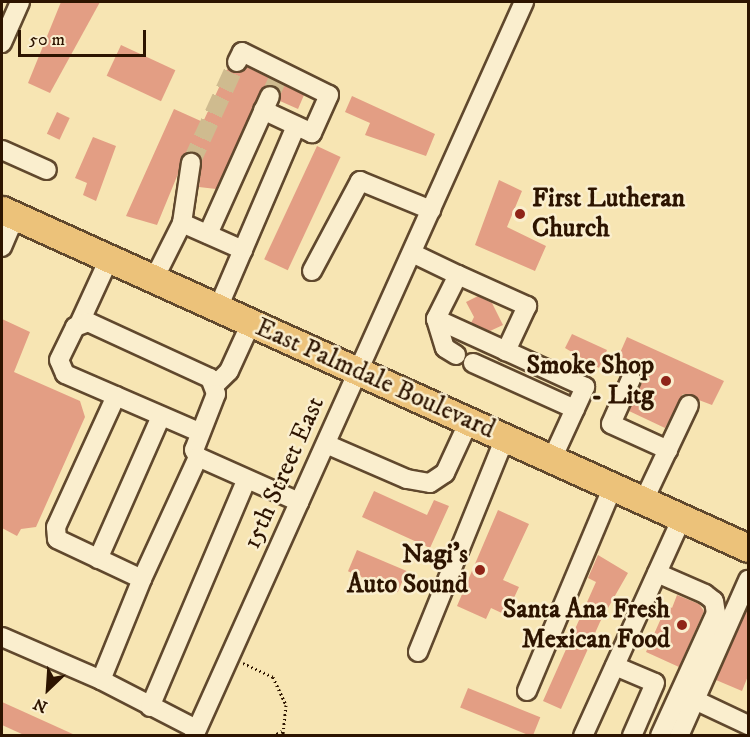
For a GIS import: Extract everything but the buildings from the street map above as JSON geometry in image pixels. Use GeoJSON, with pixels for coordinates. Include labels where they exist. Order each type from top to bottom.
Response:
{"type":"FeatureCollection","features":[{"type":"Feature","properties":{"kind":"highway","name":"East Palmdale Boulevard"},"geometry":{"type":"LineString","coordinates":[[8,213],[748,548]]}},
{"type":"Feature","properties":{"kind":"street"},"geometry":{"type":"LineString","coordinates":[[2,43],[20,2]]}},
{"type":"Feature","properties":{"kind":"street","name":"15th Street East"},"geometry":{"type":"LineString","coordinates":[[195,732],[524,2]]}},
{"type":"Feature","properties":{"kind":"street"},"geometry":{"type":"LineString","coordinates":[[237,62],[242,52],[273,89],[296,126],[312,133],[329,95],[273,89]]}},
{"type":"Feature","properties":{"kind":"street"},"geometry":{"type":"LineString","coordinates":[[208,234],[273,89]]}},
{"type":"Feature","properties":{"kind":"street"},"geometry":{"type":"LineString","coordinates":[[218,308],[296,126]]}},
{"type":"Feature","properties":{"kind":"street"},"geometry":{"type":"LineString","coordinates":[[2,150],[47,170]]}},
{"type":"Feature","properties":{"kind":"street"},"geometry":{"type":"LineString","coordinates":[[154,279],[182,223],[191,162]]}},
{"type":"Feature","properties":{"kind":"street"},"geometry":{"type":"LineString","coordinates":[[312,271],[360,181],[431,210]]}},
{"type":"Feature","properties":{"kind":"street"},"geometry":{"type":"LineString","coordinates":[[2,248],[8,213]]}},
{"type":"Feature","properties":{"kind":"street"},"geometry":{"type":"LineString","coordinates":[[182,223],[243,250]]}},
{"type":"Feature","properties":{"kind":"street"},"geometry":{"type":"LineString","coordinates":[[412,253],[527,306],[506,351]]}},
{"type":"Feature","properties":{"kind":"street"},"geometry":{"type":"LineString","coordinates":[[109,259],[60,367],[116,396],[199,432]]}},
{"type":"Feature","properties":{"kind":"street"},"geometry":{"type":"LineString","coordinates":[[456,355],[445,348],[436,319],[458,275]]}},
{"type":"Feature","properties":{"kind":"street"},"geometry":{"type":"LineString","coordinates":[[436,319],[585,387],[552,459]]}},
{"type":"Feature","properties":{"kind":"street"},"geometry":{"type":"LineString","coordinates":[[80,322],[216,384]]}},
{"type":"Feature","properties":{"kind":"street"},"geometry":{"type":"LineString","coordinates":[[251,323],[229,371],[216,384],[194,450],[198,457],[246,481],[299,502]]}},
{"type":"Feature","properties":{"kind":"street"},"geometry":{"type":"LineString","coordinates":[[473,363],[575,409]]}},
{"type":"Feature","properties":{"kind":"street"},"geometry":{"type":"LineString","coordinates":[[631,379],[611,424],[668,450]]}},
{"type":"Feature","properties":{"kind":"street"},"geometry":{"type":"LineString","coordinates":[[116,396],[56,527],[57,539],[142,579]]}},
{"type":"Feature","properties":{"kind":"street"},"geometry":{"type":"LineString","coordinates":[[644,500],[689,405]]}},
{"type":"Feature","properties":{"kind":"street"},"geometry":{"type":"LineString","coordinates":[[98,559],[161,416]]}},
{"type":"Feature","properties":{"kind":"street"},"geometry":{"type":"LineString","coordinates":[[326,444],[407,479],[430,483],[445,473],[469,421]]}},
{"type":"Feature","properties":{"kind":"street"},"geometry":{"type":"LineString","coordinates":[[418,652],[505,438]]}},
{"type":"Feature","properties":{"kind":"street"},"geometry":{"type":"LineString","coordinates":[[101,680],[142,579],[198,457]]}},
{"type":"Feature","properties":{"kind":"street"},"geometry":{"type":"LineString","coordinates":[[150,707],[246,481]]}},
{"type":"Feature","properties":{"kind":"street"},"geometry":{"type":"LineString","coordinates":[[527,691],[613,486]]}},
{"type":"Feature","properties":{"kind":"street"},"geometry":{"type":"LineString","coordinates":[[583,735],[682,518]]}},
{"type":"Feature","properties":{"kind":"street"},"geometry":{"type":"LineString","coordinates":[[657,573],[705,594],[714,601],[716,613],[660,735]]}},
{"type":"Feature","properties":{"kind":"street"},"geometry":{"type":"LineString","coordinates":[[679,735],[748,580]]}},
{"type":"Feature","properties":{"kind":"street"},"geometry":{"type":"LineString","coordinates":[[2,637],[101,680],[195,732]]}},
{"type":"Feature","properties":{"kind":"street"},"geometry":{"type":"LineString","coordinates":[[615,666],[655,683],[632,735]]}},
{"type":"Feature","properties":{"kind":"street"},"geometry":{"type":"LineString","coordinates":[[695,700],[748,725]]}},
{"type":"Feature","properties":{"kind":"path"},"geometry":{"type":"LineString","coordinates":[[229,657],[273,677],[286,705],[282,733],[273,735]]}},
{"type":"Feature","properties":{"kind":"tunnel"},"geometry":{"type":"LineString","coordinates":[[191,163],[237,62]]}},
{"type":"Feature","properties":{"kind":"tunnel"},"geometry":{"type":"LineString","coordinates":[[270,96],[277,80]]}},
{"type":"Feature","properties":{"kind":"place","name":"First Lutheran Church"},"geometry":{"type":"Point","coordinates":[520,214]}},
{"type":"Feature","properties":{"kind":"place","name":"Smoke Shop - Litg"},"geometry":{"type":"Point","coordinates":[666,381]}},
{"type":"Feature","properties":{"kind":"place","name":"Nagi's Auto Sound"},"geometry":{"type":"Point","coordinates":[480,570]}},
{"type":"Feature","properties":{"kind":"place","name":"Santa Ana Fresh Mexican Food"},"geometry":{"type":"Point","coordinates":[682,625]}}]}
